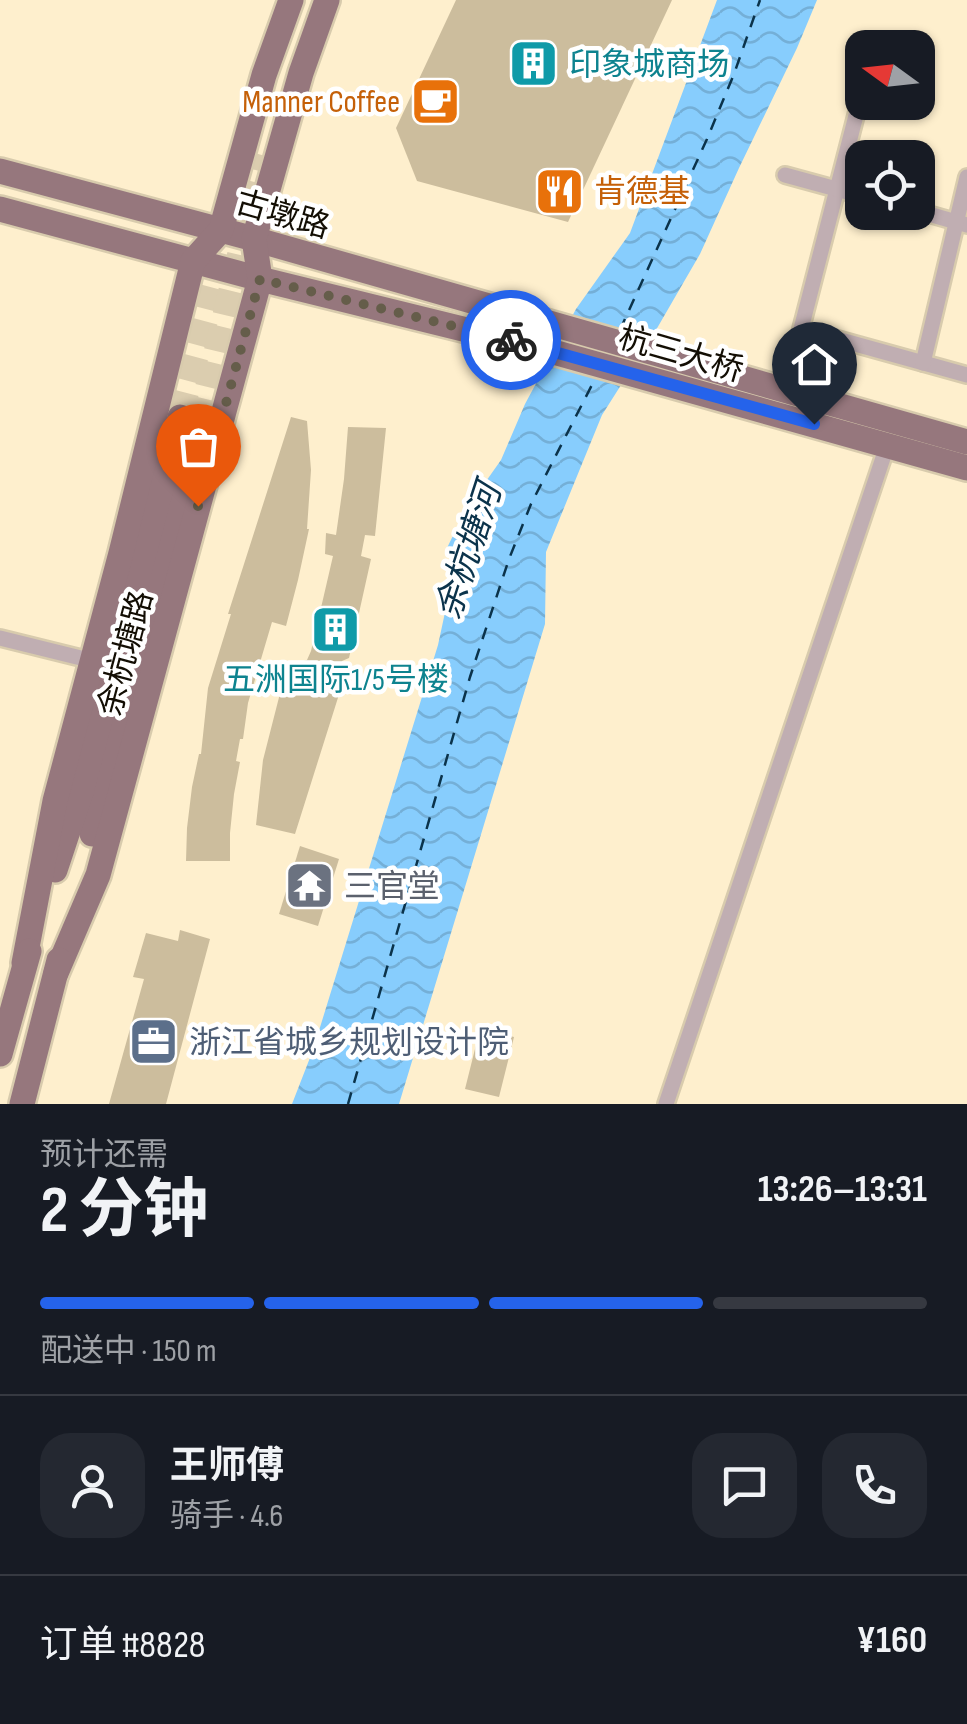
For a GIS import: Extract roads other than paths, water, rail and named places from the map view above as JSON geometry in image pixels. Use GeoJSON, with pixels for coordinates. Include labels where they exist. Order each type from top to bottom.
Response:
{"type":"FeatureCollection","features":[{"type":"Feature","properties":{"kind":"main road","name":"余杭塘路"},"geometry":{"type":"LineString","coordinates":[[24,963],[55,800],[194,261],[220,230],[264,75],[291,0]]}},
{"type":"Feature","properties":{"kind":"main road","name":"余杭塘路"},"geometry":{"type":"LineString","coordinates":[[56,973],[98,874],[260,279],[254,239],[300,73],[327,0]]}},
{"type":"Feature","properties":{"kind":"main road","name":"古墩路"},"geometry":{"type":"LineString","coordinates":[[0,171],[548,322]]}},
{"type":"Feature","properties":{"kind":"main road","name":"古墩路"},"geometry":{"type":"LineString","coordinates":[[0,209],[532,346]]}},
{"type":"Feature","properties":{"kind":"main road","name":"杭三大桥"},"geometry":{"type":"LineString","coordinates":[[548,322],[817,412]]}},
{"type":"Feature","properties":{"kind":"main road","name":"杭三大桥"},"geometry":{"type":"LineString","coordinates":[[532,346],[817,412]]}},
{"type":"Feature","properties":{"kind":"main road"},"geometry":{"type":"LineString","coordinates":[[817,412],[967,442]]}},
{"type":"Feature","properties":{"kind":"main road"},"geometry":{"type":"LineString","coordinates":[[817,412],[887,446],[967,468]]}},
{"type":"Feature","properties":{"kind":"main road","name":"余杭塘路"},"geometry":{"type":"LineString","coordinates":[[0,1054],[24,963],[81,792],[190,420],[22,1104]]}},
{"type":"Feature","properties":{"kind":"street"},"geometry":{"type":"LineString","coordinates":[[854,120],[801,329],[967,376]]}},
{"type":"Feature","properties":{"kind":"street"},"geometry":{"type":"LineString","coordinates":[[785,175],[845,191]]}},
{"type":"Feature","properties":{"kind":"street"},"geometry":{"type":"LineString","coordinates":[[924,363],[962,223],[967,177]]}},
{"type":"Feature","properties":{"kind":"street"},"geometry":{"type":"LineString","coordinates":[[935,216],[962,223]]}},
{"type":"Feature","properties":{"kind":"street"},"geometry":{"type":"LineString","coordinates":[[666,1104],[887,446]]}},
{"type":"Feature","properties":{"kind":"street"},"geometry":{"type":"LineString","coordinates":[[0,638],[93,660]]}},
{"type":"Feature","properties":{"kind":"water","name":"余杭塘河"},"geometry":{"type":"Polygon","coordinates":[[[717,0],[817,0],[700,254],[602,415],[546,552],[545,624],[399,1104],[292,1104],[313,1050],[438,645],[458,552],[447,548],[465,511],[501,460],[525,404],[576,309],[630,233],[717,0]]]}},
{"type":"Feature","properties":{"kind":"tunnel"},"geometry":{"type":"LineString","coordinates":[[199,423],[265,156]]}},
{"type":"Feature","properties":{"kind":"tunnel"},"geometry":{"type":"LineString","coordinates":[[180,417],[214,288]]}},
{"type":"Feature","properties":{"kind":"place","name":"印象城商场"},"geometry":{"type":"Point","coordinates":[534,64]}},
{"type":"Feature","properties":{"kind":"place","name":"Manner Coffee"},"geometry":{"type":"Point","coordinates":[435,101]}},
{"type":"Feature","properties":{"kind":"place","name":"肯德基"},"geometry":{"type":"Point","coordinates":[559,191]}},
{"type":"Feature","properties":{"kind":"place","name":"五洲国际1/5号楼"},"geometry":{"type":"Point","coordinates":[336,629]}},
{"type":"Feature","properties":{"kind":"place","name":"三官堂"},"geometry":{"type":"Point","coordinates":[309,886]}},
{"type":"Feature","properties":{"kind":"place","name":"浙江省城乡规划设计院"},"geometry":{"type":"Point","coordinates":[154,1042]}}]}
